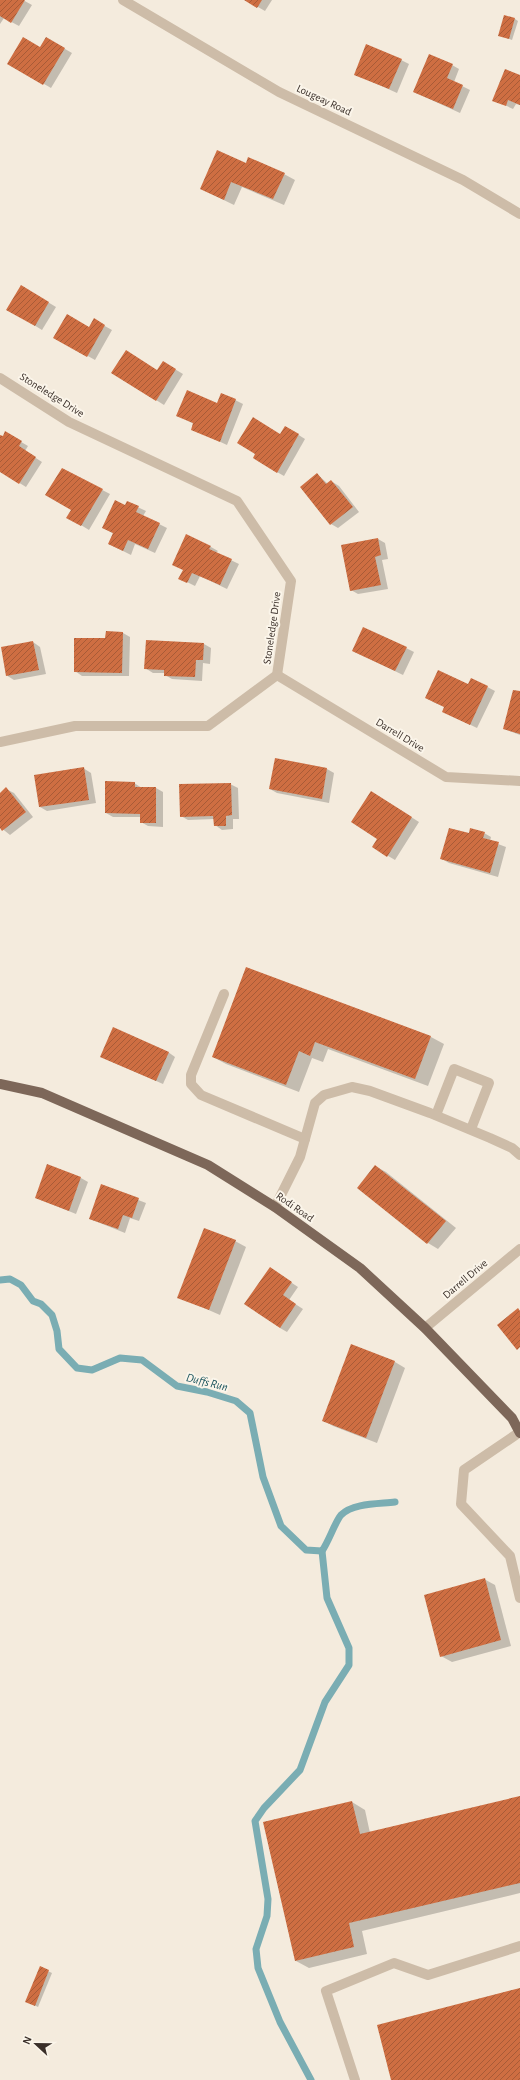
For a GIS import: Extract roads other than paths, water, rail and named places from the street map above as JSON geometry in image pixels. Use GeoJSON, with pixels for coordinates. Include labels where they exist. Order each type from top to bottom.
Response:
{"type":"FeatureCollection","features":[{"type":"Feature","properties":{"kind":"main road","name":"Rodi Road"},"geometry":{"type":"LineString","coordinates":[[0,1084],[42,1093],[208,1165],[276,1207],[360,1268],[425,1328],[512,1418],[520,1433]]}},
{"type":"Feature","properties":{"kind":"street","name":"Lougeay Road"},"geometry":{"type":"LineString","coordinates":[[123,0],[279,92],[463,180],[520,214]]}},
{"type":"Feature","properties":{"kind":"street","name":"Stoneledge Drive"},"geometry":{"type":"LineString","coordinates":[[0,378],[69,422],[237,501],[291,581],[277,675],[208,726],[75,726],[0,742]]}},
{"type":"Feature","properties":{"kind":"street","name":"Darrell Drive"},"geometry":{"type":"LineString","coordinates":[[277,675],[446,777],[520,781]]}},
{"type":"Feature","properties":{"kind":"street"},"geometry":{"type":"LineString","coordinates":[[224,994],[191,1075],[191,1084],[201,1095],[305,1139]]}},
{"type":"Feature","properties":{"kind":"street"},"geometry":{"type":"LineString","coordinates":[[436,1115],[454,1069],[489,1083],[471,1130]]}},
{"type":"Feature","properties":{"kind":"street"},"geometry":{"type":"LineString","coordinates":[[276,1207],[295,1171],[315,1103],[324,1095],[352,1087],[370,1091],[436,1115],[512,1148],[520,1155]]}},
{"type":"Feature","properties":{"kind":"street","name":"Darrell Drive"},"geometry":{"type":"LineString","coordinates":[[425,1328],[520,1249]]}},
{"type":"Feature","properties":{"kind":"street"},"geometry":{"type":"LineString","coordinates":[[520,1433],[464,1470],[461,1504],[510,1556],[520,1598]]}},
{"type":"Feature","properties":{"kind":"street"},"geometry":{"type":"LineString","coordinates":[[355,2080],[326,1991],[394,1963],[428,1975],[520,1946]]}},
{"type":"Feature","properties":{"kind":"waterway","name":"Duffs Run"},"geometry":{"type":"LineString","coordinates":[[0,1280],[10,1279],[21,1285],[33,1301],[41,1304],[52,1315],[57,1331],[59,1349],[77,1368],[92,1370],[120,1358],[142,1360],[177,1386],[207,1392],[236,1401],[250,1413],[263,1477],[281,1526],[306,1550],[322,1551],[339,1518],[346,1511],[359,1506],[395,1502]]}},
{"type":"Feature","properties":{"kind":"waterway"},"geometry":{"type":"LineString","coordinates":[[311,2080],[280,2022],[258,1968],[256,1949],[267,1916],[268,1899],[255,1821],[264,1808],[300,1770],[325,1702],[349,1665],[349,1648],[327,1598],[322,1551]]}}]}
